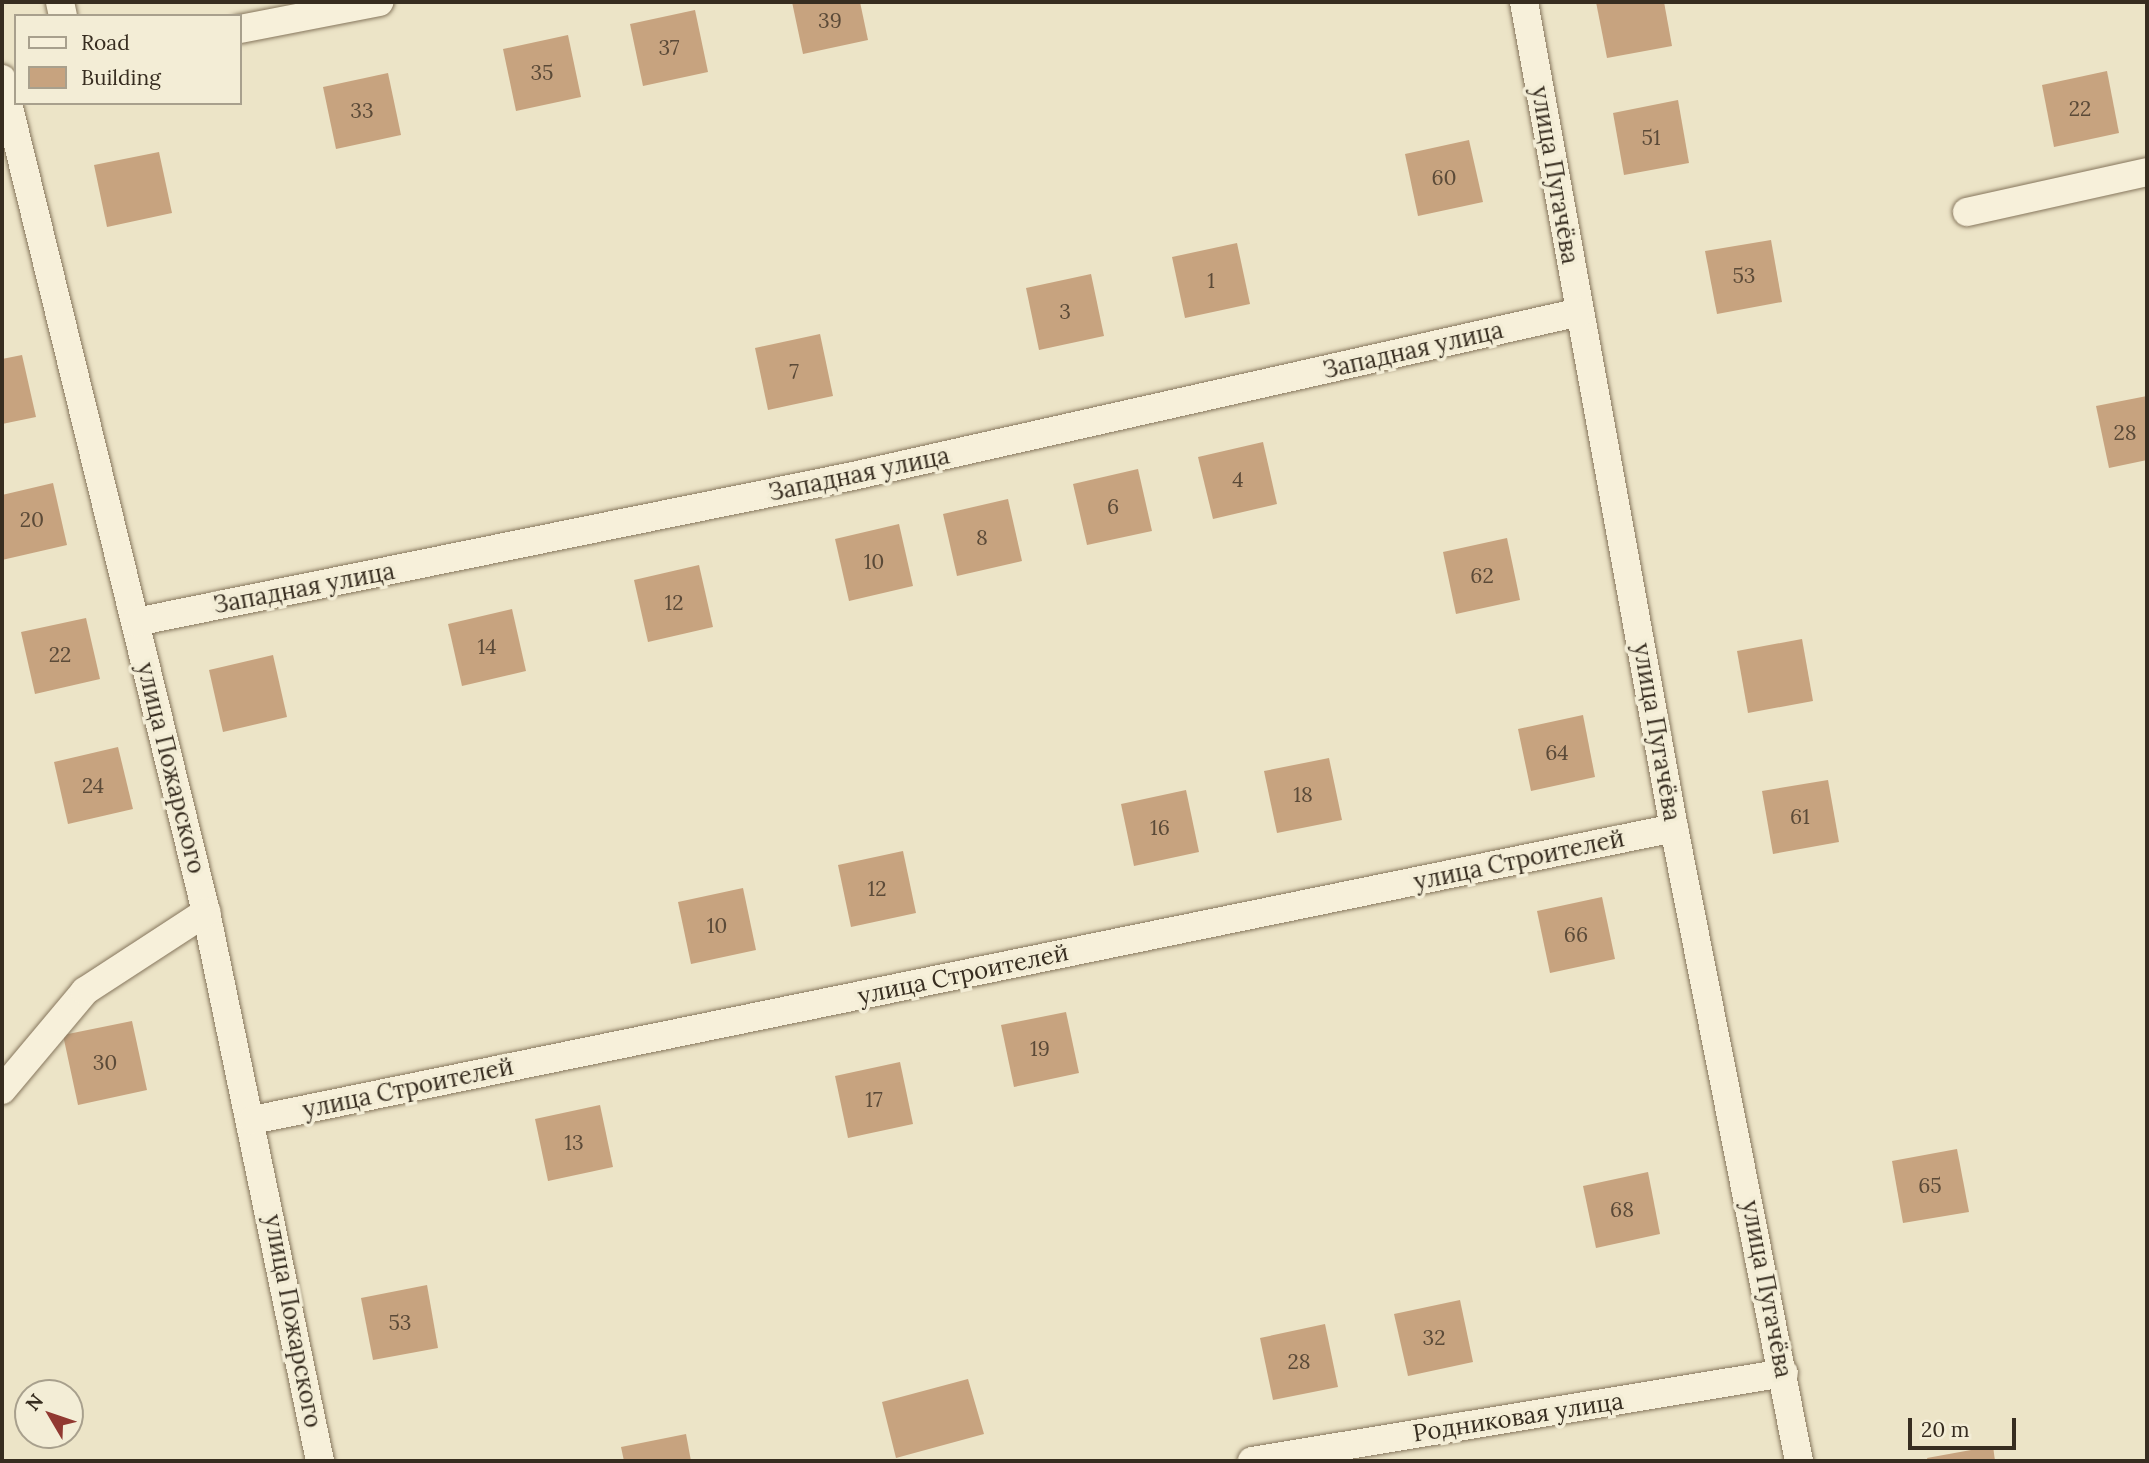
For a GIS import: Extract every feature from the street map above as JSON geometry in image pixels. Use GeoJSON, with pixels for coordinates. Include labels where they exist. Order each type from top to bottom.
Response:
{"type":"FeatureCollection","features":[{"type":"Feature","properties":{"kind":"street"},"geometry":{"type":"LineString","coordinates":[[242,29],[379,2]]}},
{"type":"Feature","properties":{"kind":"street","name":"улица Пугачёва"},"geometry":{"type":"LineString","coordinates":[[1524,2],[1674,828],[1784,1373],[1799,1461]]}},
{"type":"Feature","properties":{"kind":"street","name":"улица Пожарского"},"geometry":{"type":"LineString","coordinates":[[2,79],[206,912],[253,1120],[320,1461]]}},
{"type":"Feature","properties":{"kind":"street"},"geometry":{"type":"LineString","coordinates":[[1967,212],[2147,172]]}},
{"type":"Feature","properties":{"kind":"street","name":"Западная улица"},"geometry":{"type":"LineString","coordinates":[[135,622],[853,476],[1580,312]]}},
{"type":"Feature","properties":{"kind":"street","name":"улица Строителей"},"geometry":{"type":"LineString","coordinates":[[253,1120],[1674,828]]}},
{"type":"Feature","properties":{"kind":"street"},"geometry":{"type":"LineString","coordinates":[[2,1090],[85,991],[206,912]]}},
{"type":"Feature","properties":{"kind":"street","name":"Родниковая улица"},"geometry":{"type":"LineString","coordinates":[[1252,1461],[1784,1373]]}},
{"type":"Feature","properties":{"kind":"building"},"geometry":{"type":"Polygon","coordinates":[[[792,2],[860,2],[868,40],[803,54],[792,2]]]}},
{"type":"Feature","properties":{"kind":"building"},"geometry":{"type":"Polygon","coordinates":[[[1596,2],[1664,2],[1672,46],[1607,58],[1596,2]]]}},
{"type":"Feature","properties":{"kind":"building"},"geometry":{"type":"Polygon","coordinates":[[[695,10],[708,72],[643,86],[630,24],[695,10]]]}},
{"type":"Feature","properties":{"kind":"building"},"geometry":{"type":"Polygon","coordinates":[[[568,35],[581,97],[516,111],[503,49],[568,35]]]}},
{"type":"Feature","properties":{"kind":"building"},"geometry":{"type":"Polygon","coordinates":[[[2107,71],[2119,133],[2054,147],[2042,85],[2107,71]]]}},
{"type":"Feature","properties":{"kind":"building"},"geometry":{"type":"Polygon","coordinates":[[[388,73],[401,135],[336,149],[323,87],[388,73]]]}},
{"type":"Feature","properties":{"kind":"building"},"geometry":{"type":"Polygon","coordinates":[[[1678,100],[1689,163],[1624,175],[1613,113],[1678,100]]]}},
{"type":"Feature","properties":{"kind":"building"},"geometry":{"type":"Polygon","coordinates":[[[1469,140],[1483,202],[1418,216],[1405,154],[1469,140]]]}},
{"type":"Feature","properties":{"kind":"building"},"geometry":{"type":"Polygon","coordinates":[[[159,152],[172,213],[107,227],[94,165],[159,152]]]}},
{"type":"Feature","properties":{"kind":"building"},"geometry":{"type":"Polygon","coordinates":[[[1771,240],[1782,302],[1717,314],[1705,251],[1771,240]]]}},
{"type":"Feature","properties":{"kind":"building"},"geometry":{"type":"Polygon","coordinates":[[[1237,243],[1250,304],[1185,318],[1172,257],[1237,243]]]}},
{"type":"Feature","properties":{"kind":"building"},"geometry":{"type":"Polygon","coordinates":[[[1091,274],[1104,336],[1039,350],[1026,288],[1091,274]]]}},
{"type":"Feature","properties":{"kind":"building"},"geometry":{"type":"Polygon","coordinates":[[[820,334],[833,396],[768,410],[755,348],[820,334]]]}},
{"type":"Feature","properties":{"kind":"building"},"geometry":{"type":"Polygon","coordinates":[[[22,355],[36,417],[2,424],[2,359],[22,355]]]}},
{"type":"Feature","properties":{"kind":"building"},"geometry":{"type":"Polygon","coordinates":[[[2147,396],[2147,460],[2109,468],[2096,406],[2147,396]]]}},
{"type":"Feature","properties":{"kind":"building"},"geometry":{"type":"Polygon","coordinates":[[[1263,442],[1277,504],[1213,519],[1198,457],[1263,442]]]}},
{"type":"Feature","properties":{"kind":"building"},"geometry":{"type":"Polygon","coordinates":[[[1138,469],[1152,531],[1087,545],[1073,484],[1138,469]]]}},
{"type":"Feature","properties":{"kind":"building"},"geometry":{"type":"Polygon","coordinates":[[[53,483],[67,545],[2,560],[2,495],[53,483]]]}},
{"type":"Feature","properties":{"kind":"building"},"geometry":{"type":"Polygon","coordinates":[[[1008,499],[1022,561],[957,576],[943,514],[1008,499]]]}},
{"type":"Feature","properties":{"kind":"building"},"geometry":{"type":"Polygon","coordinates":[[[899,524],[913,586],[849,601],[835,539],[899,524]]]}},
{"type":"Feature","properties":{"kind":"building"},"geometry":{"type":"Polygon","coordinates":[[[1507,538],[1520,600],[1456,614],[1443,552],[1507,538]]]}},
{"type":"Feature","properties":{"kind":"building"},"geometry":{"type":"Polygon","coordinates":[[[699,565],[713,627],[648,642],[634,580],[699,565]]]}},
{"type":"Feature","properties":{"kind":"building"},"geometry":{"type":"Polygon","coordinates":[[[512,609],[526,671],[462,686],[448,624],[512,609]]]}},
{"type":"Feature","properties":{"kind":"building"},"geometry":{"type":"Polygon","coordinates":[[[86,618],[100,679],[35,694],[21,632],[86,618]]]}},
{"type":"Feature","properties":{"kind":"building"},"geometry":{"type":"Polygon","coordinates":[[[1802,639],[1813,701],[1748,713],[1737,651],[1802,639]]]}},
{"type":"Feature","properties":{"kind":"building"},"geometry":{"type":"Polygon","coordinates":[[[273,655],[287,717],[223,732],[209,670],[273,655]]]}},
{"type":"Feature","properties":{"kind":"building"},"geometry":{"type":"Polygon","coordinates":[[[1583,715],[1595,777],[1531,791],[1518,729],[1583,715]]]}},
{"type":"Feature","properties":{"kind":"building"},"geometry":{"type":"Polygon","coordinates":[[[118,747],[133,809],[68,824],[54,762],[118,747]]]}},
{"type":"Feature","properties":{"kind":"building"},"geometry":{"type":"Polygon","coordinates":[[[1329,758],[1342,820],[1277,833],[1264,771],[1329,758]]]}},
{"type":"Feature","properties":{"kind":"building"},"geometry":{"type":"Polygon","coordinates":[[[1828,780],[1839,842],[1773,854],[1762,791],[1828,780]]]}},
{"type":"Feature","properties":{"kind":"building"},"geometry":{"type":"Polygon","coordinates":[[[1186,790],[1199,852],[1134,866],[1121,804],[1186,790]]]}},
{"type":"Feature","properties":{"kind":"building"},"geometry":{"type":"Polygon","coordinates":[[[903,851],[916,913],[851,927],[838,865],[903,851]]]}},
{"type":"Feature","properties":{"kind":"building"},"geometry":{"type":"Polygon","coordinates":[[[743,888],[756,950],[691,964],[678,902],[743,888]]]}},
{"type":"Feature","properties":{"kind":"building"},"geometry":{"type":"Polygon","coordinates":[[[1602,897],[1615,959],[1550,973],[1537,911],[1602,897]]]}},
{"type":"Feature","properties":{"kind":"building"},"geometry":{"type":"Polygon","coordinates":[[[1066,1012],[1079,1073],[1014,1087],[1001,1025],[1066,1012]]]}},
{"type":"Feature","properties":{"kind":"building"},"geometry":{"type":"Polygon","coordinates":[[[132,1021],[147,1090],[78,1105],[63,1035],[132,1021]]]}},
{"type":"Feature","properties":{"kind":"building"},"geometry":{"type":"Polygon","coordinates":[[[900,1062],[913,1124],[848,1138],[835,1076],[900,1062]]]}},
{"type":"Feature","properties":{"kind":"building"},"geometry":{"type":"Polygon","coordinates":[[[600,1105],[613,1167],[548,1181],[535,1119],[600,1105]]]}},
{"type":"Feature","properties":{"kind":"building"},"geometry":{"type":"Polygon","coordinates":[[[1957,1149],[1969,1212],[1903,1223],[1892,1161],[1957,1149]]]}},
{"type":"Feature","properties":{"kind":"building"},"geometry":{"type":"Polygon","coordinates":[[[1648,1172],[1660,1234],[1596,1248],[1583,1186],[1648,1172]]]}},
{"type":"Feature","properties":{"kind":"building"},"geometry":{"type":"Polygon","coordinates":[[[427,1285],[438,1348],[373,1360],[361,1298],[427,1285]]]}},
{"type":"Feature","properties":{"kind":"building"},"geometry":{"type":"Polygon","coordinates":[[[1460,1300],[1473,1362],[1408,1376],[1394,1314],[1460,1300]]]}},
{"type":"Feature","properties":{"kind":"building"},"geometry":{"type":"Polygon","coordinates":[[[1325,1324],[1338,1387],[1273,1400],[1260,1338],[1325,1324]]]}},
{"type":"Feature","properties":{"kind":"building"},"geometry":{"type":"Polygon","coordinates":[[[968,1379],[984,1434],[896,1458],[882,1402],[968,1379]]]}},
{"type":"Feature","properties":{"kind":"building"},"geometry":{"type":"Polygon","coordinates":[[[686,1434],[691,1461],[624,1461],[621,1447],[686,1434]]]}},
{"type":"Feature","properties":{"kind":"building"},"geometry":{"type":"Polygon","coordinates":[[[1993,1446],[1995,1461],[1928,1461],[1927,1458],[1993,1446]]]}}]}
